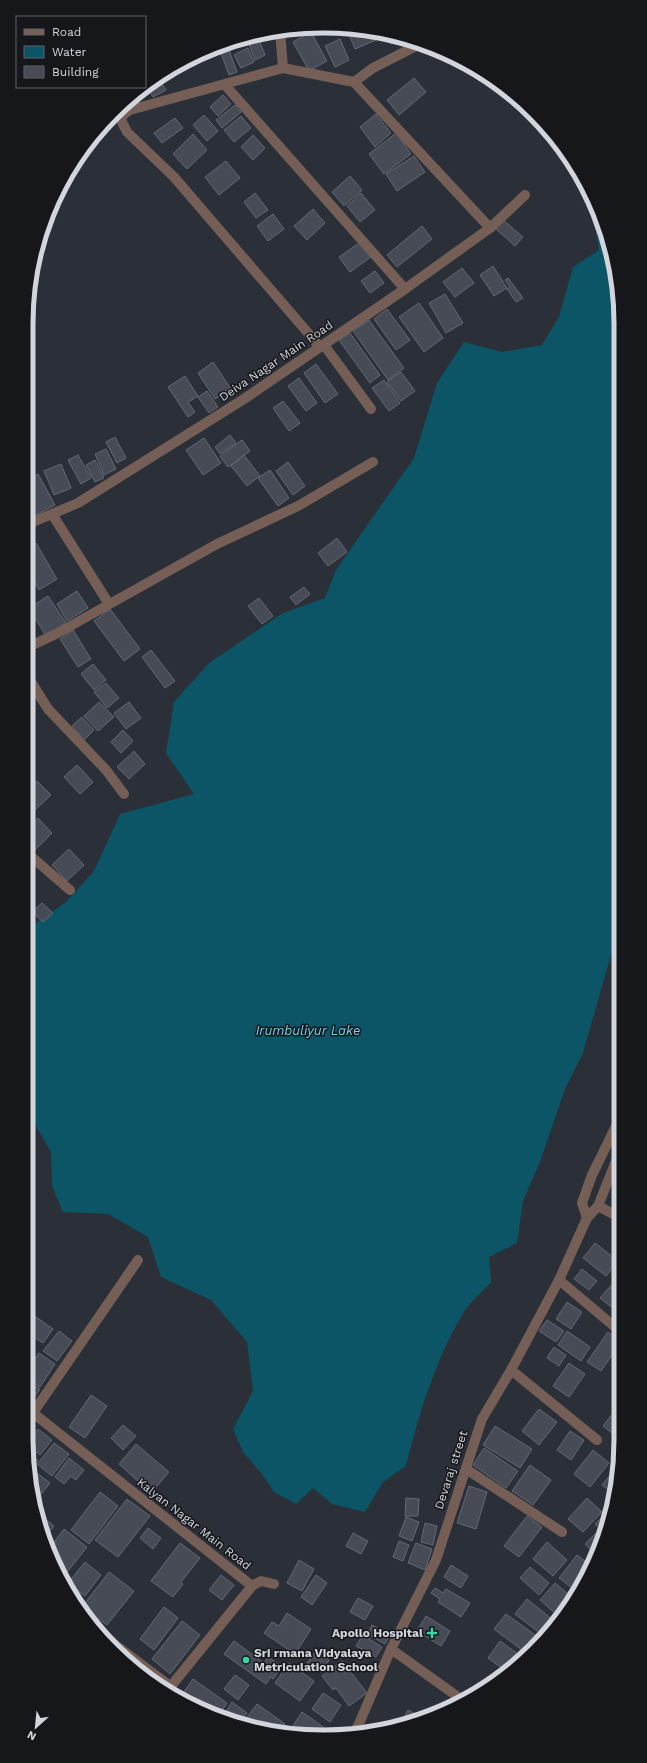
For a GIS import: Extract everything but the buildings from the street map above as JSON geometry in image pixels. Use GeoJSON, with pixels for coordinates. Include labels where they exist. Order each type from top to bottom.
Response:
{"type":"FeatureCollection","features":[{"type":"Feature","properties":{"kind":"street"},"geometry":{"type":"LineString","coordinates":[[280,36],[283,68]]}},
{"type":"Feature","properties":{"kind":"street"},"geometry":{"type":"LineString","coordinates":[[354,82],[373,68],[414,47]]}},
{"type":"Feature","properties":{"kind":"street"},"geometry":{"type":"LineString","coordinates":[[371,409],[322,346],[174,177],[127,132],[122,125],[121,120],[123,115],[130,110],[283,68],[354,82],[490,228]]}},
{"type":"Feature","properties":{"kind":"street"},"geometry":{"type":"LineString","coordinates":[[224,85],[405,289]]}},
{"type":"Feature","properties":{"kind":"street","name":"Deiva Nagar Main Road"},"geometry":{"type":"LineString","coordinates":[[33,522],[78,503],[244,399],[405,289],[490,228],[525,195]]}},
{"type":"Feature","properties":{"kind":"street"},"geometry":{"type":"LineString","coordinates":[[33,645],[56,634],[217,544],[298,506],[373,462]]}},
{"type":"Feature","properties":{"kind":"street"},"geometry":{"type":"LineString","coordinates":[[52,514],[110,604]]}},
{"type":"Feature","properties":{"kind":"street"},"geometry":{"type":"LineString","coordinates":[[33,685],[48,709],[106,770],[124,794]]}},
{"type":"Feature","properties":{"kind":"street"},"geometry":{"type":"LineString","coordinates":[[33,858],[70,890]]}},
{"type":"Feature","properties":{"kind":"street"},"geometry":{"type":"LineString","coordinates":[[586,1218],[582,1203],[592,1175],[614,1130]]}},
{"type":"Feature","properties":{"kind":"street","name":"Devaraj street"},"geometry":{"type":"LineString","coordinates":[[356,1728],[391,1649],[436,1560],[482,1419],[511,1370],[559,1280],[586,1218],[598,1206],[614,1166]]}},
{"type":"Feature","properties":{"kind":"street"},"geometry":{"type":"LineString","coordinates":[[598,1206],[614,1215]]}},
{"type":"Feature","properties":{"kind":"street"},"geometry":{"type":"LineString","coordinates":[[33,1413],[138,1260]]}},
{"type":"Feature","properties":{"kind":"street"},"geometry":{"type":"LineString","coordinates":[[559,1280],[614,1326]]}},
{"type":"Feature","properties":{"kind":"street"},"geometry":{"type":"LineString","coordinates":[[511,1370],[597,1440]]}},
{"type":"Feature","properties":{"kind":"street","name":"Kalyan Nagar Main Road"},"geometry":{"type":"LineString","coordinates":[[33,1413],[252,1586],[170,1686]]}},
{"type":"Feature","properties":{"kind":"street"},"geometry":{"type":"LineString","coordinates":[[466,1469],[562,1532]]}},
{"type":"Feature","properties":{"kind":"street"},"geometry":{"type":"LineString","coordinates":[[252,1586],[261,1581],[274,1584]]}},
{"type":"Feature","properties":{"kind":"street"},"geometry":{"type":"LineString","coordinates":[[391,1649],[458,1697]]}},
{"type":"Feature","properties":{"kind":"water","name":"Irumbuliyur Lake"},"geometry":{"type":"Polygon","coordinates":[[[592,213],[604,248],[612,286],[614,324],[614,945],[583,1053],[565,1089],[540,1162],[523,1201],[517,1243],[489,1257],[491,1282],[464,1312],[451,1335],[428,1390],[406,1466],[383,1482],[365,1512],[332,1504],[313,1488],[296,1504],[274,1492],[262,1474],[243,1452],[233,1429],[253,1391],[247,1342],[211,1300],[161,1277],[148,1237],[108,1214],[63,1212],[52,1186],[51,1152],[33,1121],[33,925],[66,902],[94,871],[120,814],[194,794],[166,753],[174,702],[209,663],[283,613],[325,598],[336,570],[414,458],[437,383],[464,342],[502,352],[542,345],[559,317],[573,267],[599,250],[592,213]]]}},
{"type":"Feature","properties":{"kind":"place","name":"Apollo Hospital"},"geometry":{"type":"Point","coordinates":[432,1633]}},
{"type":"Feature","properties":{"kind":"place","name":"Sri rmana Vidyalaya Metriculation School"},"geometry":{"type":"Point","coordinates":[246,1660]}}]}
